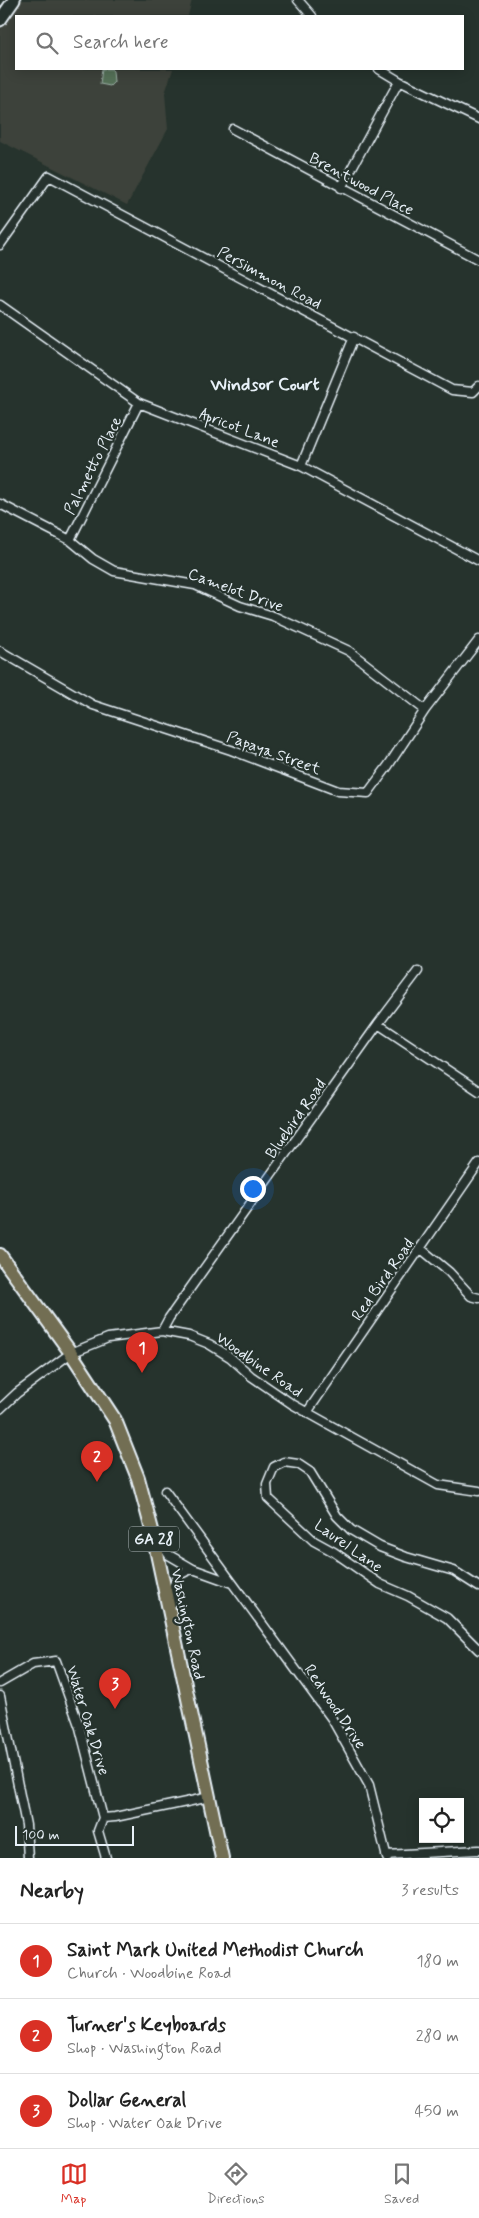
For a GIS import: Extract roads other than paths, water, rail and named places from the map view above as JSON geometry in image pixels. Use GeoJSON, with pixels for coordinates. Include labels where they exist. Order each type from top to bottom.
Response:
{"type":"FeatureCollection","features":[{"type":"Feature","properties":{"kind":"main road","name":"Washington Road"},"geometry":{"type":"LineString","coordinates":[[0,1255],[71,1353],[115,1420],[138,1478],[152,1530],[222,1858]]}},
{"type":"Feature","properties":{"kind":"street"},"geometry":{"type":"LineString","coordinates":[[0,20],[14,0]]}},
{"type":"Feature","properties":{"kind":"street"},"geometry":{"type":"LineString","coordinates":[[298,0],[311,15]]}},
{"type":"Feature","properties":{"kind":"street"},"geometry":{"type":"LineString","coordinates":[[382,70],[479,119]]}},
{"type":"Feature","properties":{"kind":"street"},"geometry":{"type":"LineString","coordinates":[[341,188],[399,80]]}},
{"type":"Feature","properties":{"kind":"street","name":"Brentwood Place"},"geometry":{"type":"LineString","coordinates":[[233,129],[479,260]]}},
{"type":"Feature","properties":{"kind":"street","name":"Persimmon Road"},"geometry":{"type":"LineString","coordinates":[[0,246],[49,176],[452,390],[473,392],[479,386]]}},
{"type":"Feature","properties":{"kind":"street","name":"Apricot Lane"},"geometry":{"type":"LineString","coordinates":[[0,305],[138,403],[301,466],[479,561]]}},
{"type":"Feature","properties":{"kind":"street"},"geometry":{"type":"LineString","coordinates":[[301,466],[354,337]]}},
{"type":"Feature","properties":{"kind":"street","name":"Palmetto Place"},"geometry":{"type":"LineString","coordinates":[[70,540],[138,403]]}},
{"type":"Feature","properties":{"kind":"street","name":"Camelot Drive"},"geometry":{"type":"LineString","coordinates":[[0,504],[70,540],[92,559],[114,571],[195,585],[240,606],[273,616],[348,651],[425,710]]}},
{"type":"Feature","properties":{"kind":"street","name":"Papaya Street"},"geometry":{"type":"LineString","coordinates":[[0,651],[92,705],[231,750],[338,791],[368,793],[425,710],[479,640]]}},
{"type":"Feature","properties":{"kind":"street","name":"Bluebird Road"},"geometry":{"type":"LineString","coordinates":[[162,1331],[378,1024],[418,971]]}},
{"type":"Feature","properties":{"kind":"street"},"geometry":{"type":"LineString","coordinates":[[378,1024],[479,1091]]}},
{"type":"Feature","properties":{"kind":"street","name":"Red Bird Road"},"geometry":{"type":"LineString","coordinates":[[308,1412],[479,1163]]}},
{"type":"Feature","properties":{"kind":"street"},"geometry":{"type":"LineString","coordinates":[[420,1248],[449,1272],[471,1296],[479,1298]]}},
{"type":"Feature","properties":{"kind":"street","name":"Woodbine Road"},"geometry":{"type":"LineString","coordinates":[[0,1409],[17,1393],[71,1353],[108,1338],[162,1331],[189,1336],[209,1344],[230,1357],[272,1392],[438,1484],[479,1491]]}},
{"type":"Feature","properties":{"kind":"street","name":"Laurel Lane"},"geometry":{"type":"LineString","coordinates":[[479,1587],[454,1571],[398,1554],[351,1530],[336,1516],[310,1472],[298,1464],[284,1462],[274,1467],[267,1484],[268,1498],[314,1541],[334,1552],[380,1584],[408,1596],[447,1618],[479,1650]]}},
{"type":"Feature","properties":{"kind":"street","name":"Redwood Drive"},"geometry":{"type":"LineString","coordinates":[[165,1491],[332,1719],[369,1785],[386,1857]]}},
{"type":"Feature","properties":{"kind":"street"},"geometry":{"type":"LineString","coordinates":[[152,1530],[169,1555],[193,1569],[232,1583]]}},
{"type":"Feature","properties":{"kind":"street"},"geometry":{"type":"LineString","coordinates":[[172,1622],[172,1594],[175,1581],[182,1572],[193,1569]]}},
{"type":"Feature","properties":{"kind":"street","name":"Water Oak Drive"},"geometry":{"type":"LineString","coordinates":[[0,1683],[33,1664],[56,1661],[80,1728],[104,1818]]}},
{"type":"Feature","properties":{"kind":"street"},"geometry":{"type":"LineString","coordinates":[[0,1696],[26,1825],[28,1858]]}},
{"type":"Feature","properties":{"kind":"street"},"geometry":{"type":"LineString","coordinates":[[106,1858],[98,1831],[104,1818],[210,1797]]}},
{"type":"Feature","properties":{"kind":"street"},"geometry":{"type":"LineString","coordinates":[[386,1857],[479,1850]]}},
{"type":"Feature","properties":{"kind":"place","name":"Saint Mark United Methodist Church"},"geometry":{"type":"Point","coordinates":[142,1373]}},
{"type":"Feature","properties":{"kind":"place","name":"Turner's Keyboards"},"geometry":{"type":"Point","coordinates":[97,1482]}},
{"type":"Feature","properties":{"kind":"place","name":"Dollar General"},"geometry":{"type":"Point","coordinates":[115,1709]}},
{"type":"Feature","properties":{"kind":"district","name":"Windsor Court"},"geometry":{"type":"Point","coordinates":[265,384]}}]}
